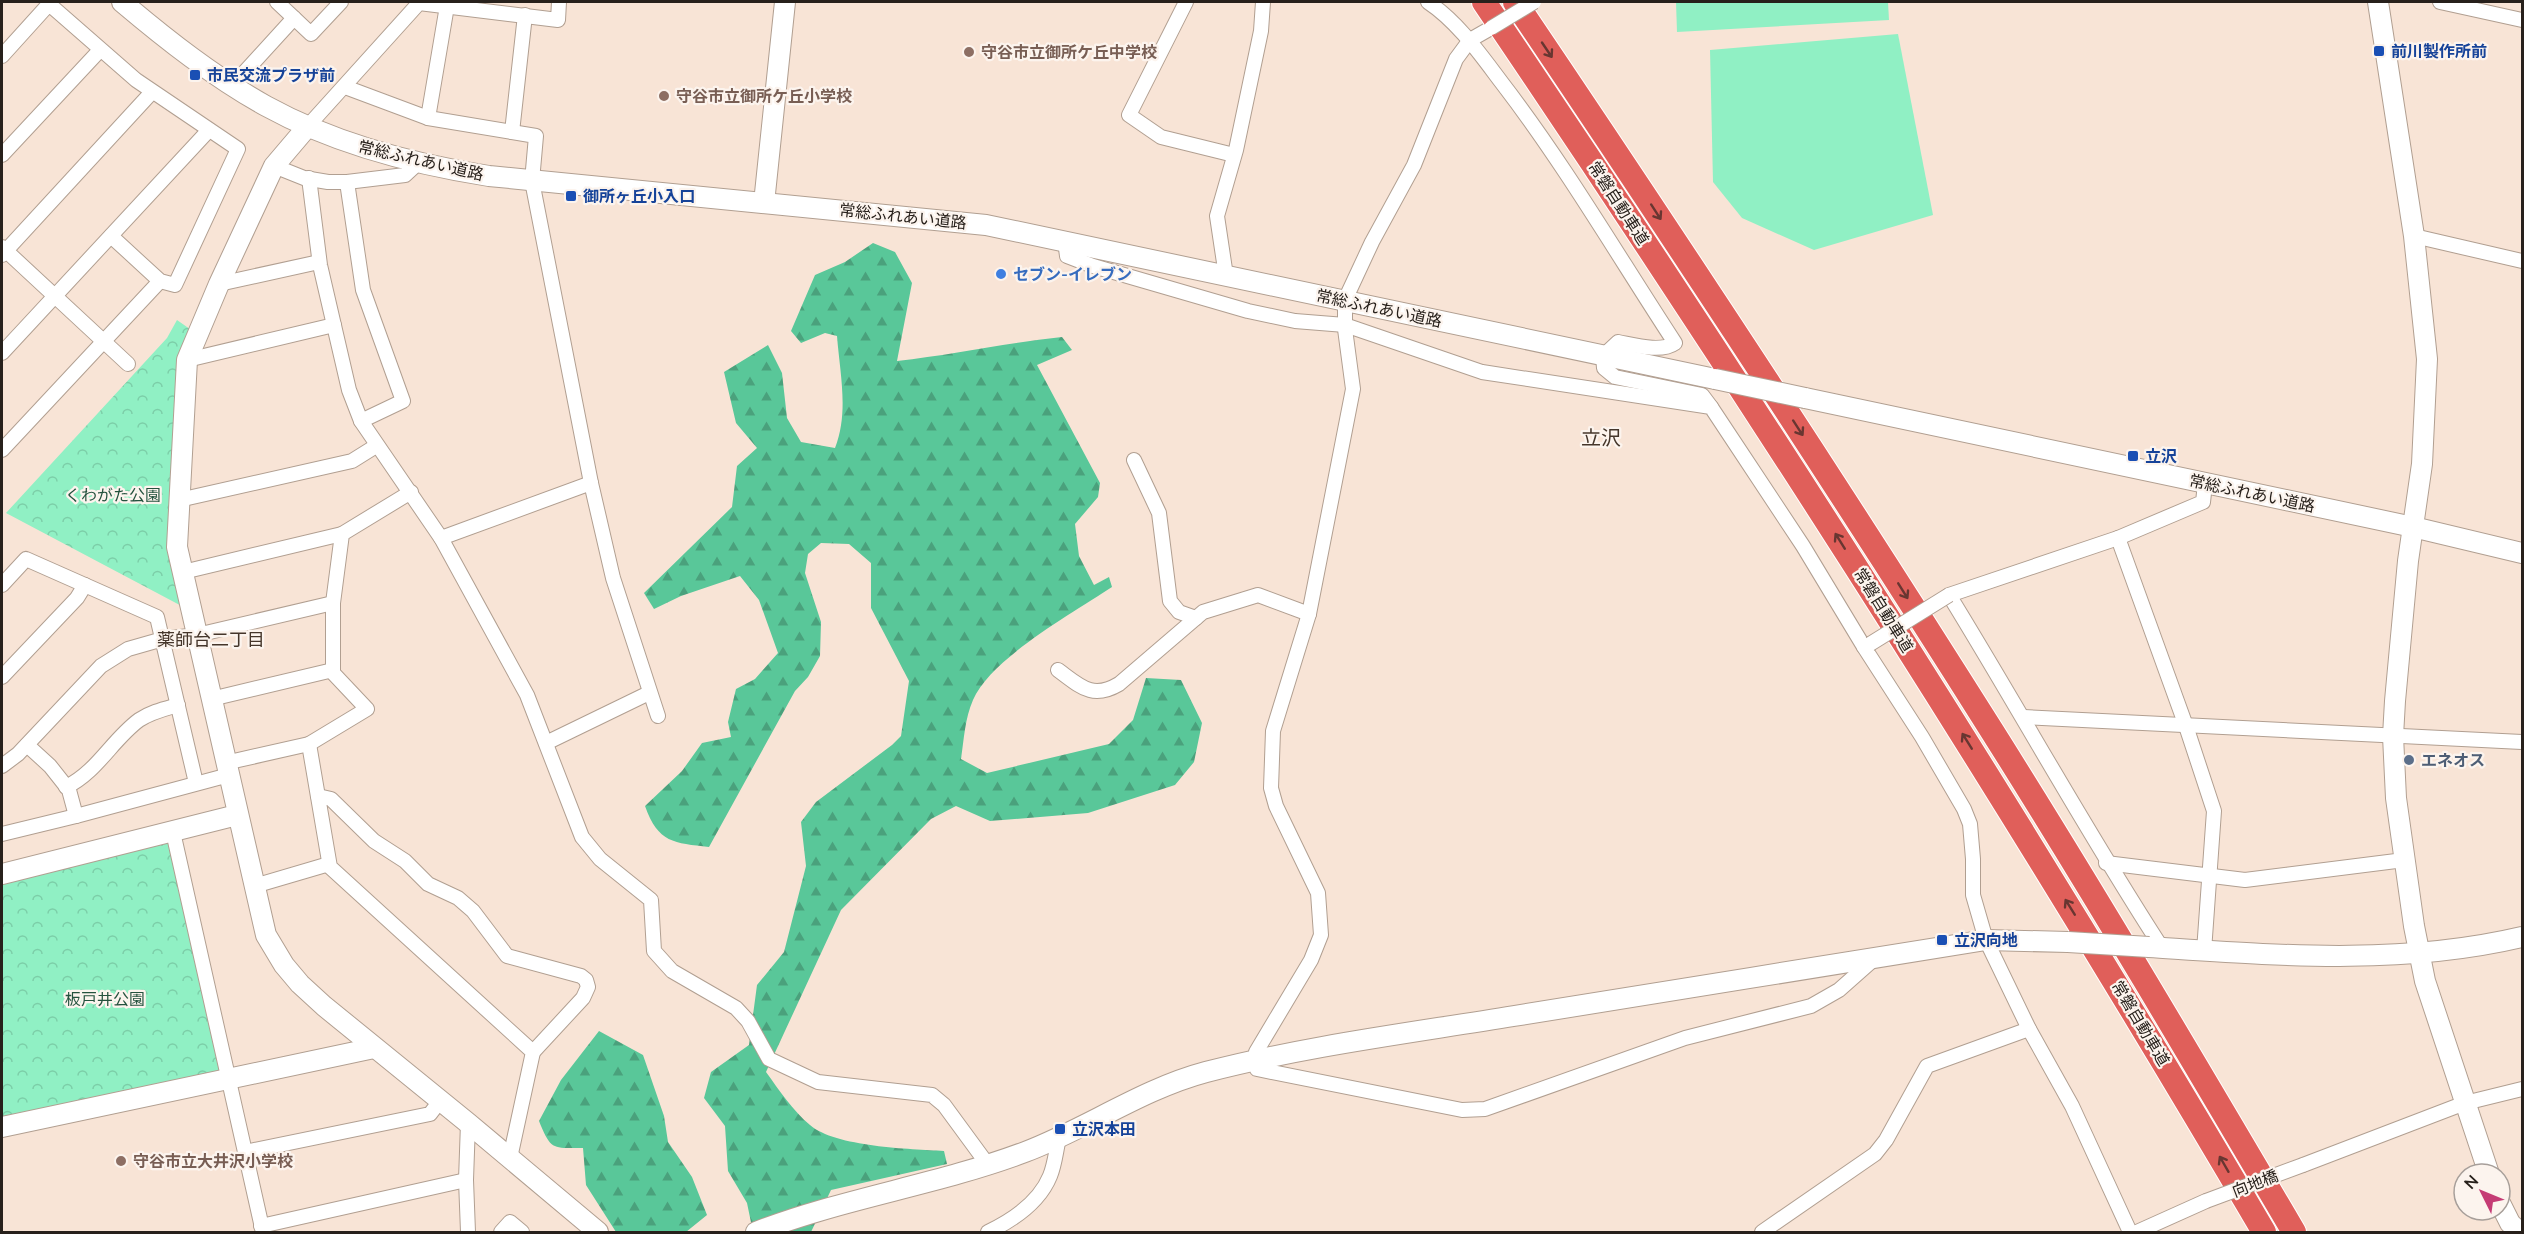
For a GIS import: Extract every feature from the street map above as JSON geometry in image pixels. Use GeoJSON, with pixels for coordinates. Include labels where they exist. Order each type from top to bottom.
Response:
{"type":"FeatureCollection","features":[{"type":"Feature","properties":{"kind":"highway","name":"常磐自動車道"},"geometry":{"type":"LineString","coordinates":[[1484,2],[1798,476],[1972,748],[2110,971],[2264,1233]]}},
{"type":"Feature","properties":{"kind":"highway","name":"常磐自動車道"},"geometry":{"type":"LineString","coordinates":[[1515,2],[1826,471],[1987,723],[2133,960],[2294,1233]]}},
{"type":"Feature","properties":{"kind":"street","name":"常総ふれあい道路"},"geometry":{"type":"LineString","coordinates":[[122,2],[179,48],[232,86],[268,107],[352,144],[418,163],[480,175],[532,181],[977,224],[2413,527],[2523,553]]}},
{"type":"Feature","properties":{"kind":"street"},"geometry":{"type":"LineString","coordinates":[[276,2],[311,34],[341,2]]}},
{"type":"Feature","properties":{"kind":"street"},"geometry":{"type":"LineString","coordinates":[[560,2],[558,20],[525,15],[492,6],[447,6],[419,3],[274,166],[219,284],[188,360],[177,547],[266,935],[284,965],[324,1006],[598,1233]]}},
{"type":"Feature","properties":{"kind":"street"},"geometry":{"type":"LineString","coordinates":[[764,203],[784,2]]}},
{"type":"Feature","properties":{"kind":"street"},"geometry":{"type":"LineString","coordinates":[[1186,2],[1129,115],[1161,137],[1234,156]]}},
{"type":"Feature","properties":{"kind":"street"},"geometry":{"type":"LineString","coordinates":[[1226,276],[1217,216],[1234,156],[1261,31],[1263,2]]}},
{"type":"Feature","properties":{"kind":"street"},"geometry":{"type":"LineString","coordinates":[[1428,2],[1438,8],[1470,40],[1536,128],[1675,343],[1669,347],[1618,342],[1603,356],[1604,368],[1615,378],[1702,395],[1867,645],[1964,809],[1970,824],[1973,895],[1986,940],[2029,1029],[2072,1106],[2130,1233]]}},
{"type":"Feature","properties":{"kind":"street"},"geometry":{"type":"LineString","coordinates":[[1534,2],[1470,40],[1456,59],[1414,165],[1372,242],[1345,300],[1345,325],[1353,389],[1309,614],[1273,731],[1271,788],[1275,806],[1318,893],[1321,935],[1311,960],[1256,1052],[1257,1069],[1462,1110],[1485,1109],[1685,1038],[1810,1006],[1839,990],[1876,958]]}},
{"type":"Feature","properties":{"kind":"street"},"geometry":{"type":"LineString","coordinates":[[2378,2],[2414,236],[2427,359],[2422,464],[2408,561],[2393,736],[2397,798],[2404,860],[2425,981],[2485,1162]]}},
{"type":"Feature","properties":{"kind":"street"},"geometry":{"type":"LineString","coordinates":[[2439,2],[2523,20]]}},
{"type":"Feature","properties":{"kind":"street"},"geometry":{"type":"LineString","coordinates":[[2,56],[49,4],[100,50],[152,92],[238,149],[175,285],[160,281],[111,236]]}},
{"type":"Feature","properties":{"kind":"street"},"geometry":{"type":"LineString","coordinates":[[428,118],[447,6]]}},
{"type":"Feature","properties":{"kind":"street"},"geometry":{"type":"LineString","coordinates":[[512,132],[525,15]]}},
{"type":"Feature","properties":{"kind":"street"},"geometry":{"type":"LineString","coordinates":[[232,86],[294,18]]}},
{"type":"Feature","properties":{"kind":"street"},"geometry":{"type":"LineString","coordinates":[[2,155],[100,50]]}},
{"type":"Feature","properties":{"kind":"street"},"geometry":{"type":"LineString","coordinates":[[345,87],[428,118],[536,136],[532,181],[591,483],[613,578],[658,716]]}},
{"type":"Feature","properties":{"kind":"street"},"geometry":{"type":"LineString","coordinates":[[128,364],[3,251],[152,92]]}},
{"type":"Feature","properties":{"kind":"street"},"geometry":{"type":"LineString","coordinates":[[2,353],[208,130]]}},
{"type":"Feature","properties":{"kind":"street"},"geometry":{"type":"LineString","coordinates":[[274,166],[309,178],[347,182],[405,175],[418,163]]}},
{"type":"Feature","properties":{"kind":"street"},"geometry":{"type":"LineString","coordinates":[[309,178],[320,262],[349,390],[361,421],[441,538],[527,695],[582,837],[600,859],[651,900],[654,951],[672,971],[736,1008],[748,1021],[769,1059],[818,1082],[932,1095],[944,1105],[988,1165]]}},
{"type":"Feature","properties":{"kind":"street"},"geometry":{"type":"LineString","coordinates":[[347,182],[363,290],[403,401],[361,421]]}},
{"type":"Feature","properties":{"kind":"street"},"geometry":{"type":"LineString","coordinates":[[2414,236],[2523,261]]}},
{"type":"Feature","properties":{"kind":"street"},"geometry":{"type":"LineString","coordinates":[[1065,241],[1067,256],[1093,266],[1248,311],[1295,321],[1345,325],[1482,372],[1711,407]]}},
{"type":"Feature","properties":{"kind":"street"},"geometry":{"type":"LineString","coordinates":[[219,284],[320,262]]}},
{"type":"Feature","properties":{"kind":"street"},"geometry":{"type":"LineString","coordinates":[[2,450],[160,281]]}},
{"type":"Feature","properties":{"kind":"street"},"geometry":{"type":"LineString","coordinates":[[188,360],[334,325]]}},
{"type":"Feature","properties":{"kind":"street"},"geometry":{"type":"LineString","coordinates":[[179,500],[352,461],[376,446]]}},
{"type":"Feature","properties":{"kind":"street"},"geometry":{"type":"LineString","coordinates":[[1134,460],[1159,513],[1170,601],[1179,612],[1196,618]]}},
{"type":"Feature","properties":{"kind":"street"},"geometry":{"type":"LineString","coordinates":[[441,538],[591,483]]}},
{"type":"Feature","properties":{"kind":"street"},"geometry":{"type":"LineString","coordinates":[[1867,645],[1949,595],[2118,538],[2202,502],[2205,484]]}},
{"type":"Feature","properties":{"kind":"street"},"geometry":{"type":"LineString","coordinates":[[183,572],[342,534],[411,492]]}},
{"type":"Feature","properties":{"kind":"street"},"geometry":{"type":"LineString","coordinates":[[2,834],[196,783],[227,769],[309,744],[367,709],[333,670],[333,603],[342,534]]}},
{"type":"Feature","properties":{"kind":"street"},"geometry":{"type":"LineString","coordinates":[[2118,538],[2214,811],[2204,951]]}},
{"type":"Feature","properties":{"kind":"street"},"geometry":{"type":"LineString","coordinates":[[2,585],[26,559],[157,617],[196,783]]}},
{"type":"Feature","properties":{"kind":"street"},"geometry":{"type":"LineString","coordinates":[[2,677],[77,598],[85,585]]}},
{"type":"Feature","properties":{"kind":"street"},"geometry":{"type":"LineString","coordinates":[[1058,670],[1085,688],[1106,692],[1119,684],[1203,612],[1258,595],[1309,614]]}},
{"type":"Feature","properties":{"kind":"street"},"geometry":{"type":"LineString","coordinates":[[1949,595],[2024,717],[2156,948]]}},
{"type":"Feature","properties":{"kind":"street"},"geometry":{"type":"LineString","coordinates":[[2,766],[27,745],[85,681],[112,657],[128,649],[163,639],[197,635],[333,603]]}},
{"type":"Feature","properties":{"kind":"street"},"geometry":{"type":"LineString","coordinates":[[211,699],[333,670]]}},
{"type":"Feature","properties":{"kind":"street"},"geometry":{"type":"LineString","coordinates":[[546,743],[649,693]]}},
{"type":"Feature","properties":{"kind":"street"},"geometry":{"type":"LineString","coordinates":[[66,786],[82,779],[138,721],[155,711],[178,705]]}},
{"type":"Feature","properties":{"kind":"street"},"geometry":{"type":"LineString","coordinates":[[2024,717],[2523,742]]}},
{"type":"Feature","properties":{"kind":"street"},"geometry":{"type":"LineString","coordinates":[[309,744],[329,864],[533,1052]]}},
{"type":"Feature","properties":{"kind":"street"},"geometry":{"type":"LineString","coordinates":[[27,745],[50,766],[66,786],[76,816]]}},
{"type":"Feature","properties":{"kind":"street"},"geometry":{"type":"LineString","coordinates":[[318,796],[331,799],[374,840],[405,861],[428,884],[458,898],[473,911],[507,956],[581,976],[586,980],[588,987],[583,999],[533,1052],[510,1158]]}},
{"type":"Feature","properties":{"kind":"street"},"geometry":{"type":"LineString","coordinates":[[2,874],[237,815]]}},
{"type":"Feature","properties":{"kind":"street"},"geometry":{"type":"LineString","coordinates":[[173,832],[262,1229],[466,1180]]}},
{"type":"Feature","properties":{"kind":"street"},"geometry":{"type":"LineString","coordinates":[[2106,863],[2245,880],[2404,860]]}},
{"type":"Feature","properties":{"kind":"street"},"geometry":{"type":"LineString","coordinates":[[254,886],[329,864]]}},
{"type":"Feature","properties":{"kind":"street"},"geometry":{"type":"LineString","coordinates":[[756,1233],[830,1207],[988,1165],[1059,1138],[1202,1073],[1354,1042],[1986,940],[2361,957],[2420,954],[2523,937]]}},
{"type":"Feature","properties":{"kind":"street"},"geometry":{"type":"LineString","coordinates":[[1762,1233],[1875,1154],[1886,1140],[1927,1066],[2029,1029]]}},
{"type":"Feature","properties":{"kind":"street"},"geometry":{"type":"LineString","coordinates":[[2,1127],[374,1048]]}},
{"type":"Feature","properties":{"kind":"street","name":"向地橋"},"geometry":{"type":"LineString","coordinates":[[2137,1233],[2206,1201],[2465,1103],[2523,1089]]}},
{"type":"Feature","properties":{"kind":"street"},"geometry":{"type":"LineString","coordinates":[[245,1152],[430,1114],[440,1101]]}},
{"type":"Feature","properties":{"kind":"street"},"geometry":{"type":"LineString","coordinates":[[468,1123],[466,1180],[468,1233]]}},
{"type":"Feature","properties":{"kind":"street"},"geometry":{"type":"LineString","coordinates":[[988,1233],[1011,1227],[1034,1200],[1050,1176],[1059,1138]]}},
{"type":"Feature","properties":{"kind":"street"},"geometry":{"type":"LineString","coordinates":[[501,1233],[510,1222],[522,1233]]}},
{"type":"Feature","properties":{"kind":"green space"},"geometry":{"type":"Polygon","coordinates":[[[1676,2],[1888,2],[1889,20],[1677,32],[1676,2]]]}},
{"type":"Feature","properties":{"kind":"green space"},"geometry":{"type":"Polygon","coordinates":[[[1898,34],[1933,215],[1814,250],[1742,218],[1713,182],[1710,50],[1898,34]]]}},
{"type":"Feature","properties":{"kind":"green space"},"geometry":{"type":"Polygon","coordinates":[[[873,243],[895,252],[912,283],[897,361],[1062,337],[1072,350],[1037,365],[1100,483],[1098,497],[1075,524],[1079,556],[1094,585],[1109,577],[1112,587],[1035,637],[997,668],[973,700],[968,714],[961,759],[987,773],[1109,744],[1133,720],[1146,678],[1181,680],[1202,723],[1194,762],[1175,785],[1088,813],[990,821],[956,806],[931,819],[841,910],[766,1072],[798,1113],[810,1125],[822,1132],[837,1138],[874,1146],[944,1151],[947,1164],[831,1190],[811,1232],[753,1232],[747,1203],[728,1171],[725,1126],[704,1098],[711,1072],[749,1045],[757,985],[784,952],[806,866],[801,822],[816,802],[901,736],[909,681],[871,608],[871,563],[849,544],[821,543],[808,554],[805,573],[821,622],[820,656],[808,677],[795,691],[709,847],[677,842],[662,834],[650,818],[645,806],[682,771],[702,743],[731,737],[728,722],[736,689],[755,679],[778,653],[759,600],[740,576],[681,596],[654,609],[644,593],[732,507],[737,466],[757,448],[736,423],[724,372],[768,345],[782,373],[787,418],[801,442],[835,448],[843,407],[837,336],[825,333],[801,343],[791,331],[815,275],[845,262],[873,243]]]}},
{"type":"Feature","properties":{"kind":"green space","name":"くわがた公園"},"geometry":{"type":"Polygon","coordinates":[[[177,320],[197,334],[179,500],[191,611],[6,513],[167,338],[177,320]]]}},
{"type":"Feature","properties":{"kind":"green space","name":"板戸井公園"},"geometry":{"type":"Polygon","coordinates":[[[173,832],[229,1080],[2,1127],[2,874],[173,832]]]}},
{"type":"Feature","properties":{"kind":"green space"},"geometry":{"type":"Polygon","coordinates":[[[599,1031],[643,1055],[664,1116],[668,1142],[692,1177],[707,1215],[686,1232],[616,1232],[586,1185],[583,1148],[554,1146],[543,1131],[539,1121],[561,1080],[599,1031]]]}},
{"type":"Feature","properties":{"kind":"place","name":"前川製作所前"},"geometry":{"type":"Point","coordinates":[2379,51]}},
{"type":"Feature","properties":{"kind":"place","name":"守谷市立御所ケ丘中学校"},"geometry":{"type":"Point","coordinates":[969,52]}},
{"type":"Feature","properties":{"kind":"place","name":"市民交流プラザ前"},"geometry":{"type":"Point","coordinates":[195,75]}},
{"type":"Feature","properties":{"kind":"place","name":"守谷市立御所ケ丘小学校"},"geometry":{"type":"Point","coordinates":[664,96]}},
{"type":"Feature","properties":{"kind":"place","name":"御所ヶ丘小入口"},"geometry":{"type":"Point","coordinates":[571,196]}},
{"type":"Feature","properties":{"kind":"place","name":"セブン-イレブン"},"geometry":{"type":"Point","coordinates":[1001,274]}},
{"type":"Feature","properties":{"kind":"place","name":"立沢"},"geometry":{"type":"Point","coordinates":[2133,456]}},
{"type":"Feature","properties":{"kind":"place","name":"エネオス"},"geometry":{"type":"Point","coordinates":[2409,760]}},
{"type":"Feature","properties":{"kind":"place","name":"立沢向地"},"geometry":{"type":"Point","coordinates":[1942,940]}},
{"type":"Feature","properties":{"kind":"place","name":"立沢本田"},"geometry":{"type":"Point","coordinates":[1060,1129]}},
{"type":"Feature","properties":{"kind":"place","name":"守谷市立大井沢小学校"},"geometry":{"type":"Point","coordinates":[121,1161]}},
{"type":"Feature","properties":{"kind":"district","name":"立沢"},"geometry":{"type":"Point","coordinates":[1601,438]}},
{"type":"Feature","properties":{"kind":"district","name":"薬師台二丁目"},"geometry":{"type":"Point","coordinates":[211,640]}}]}
